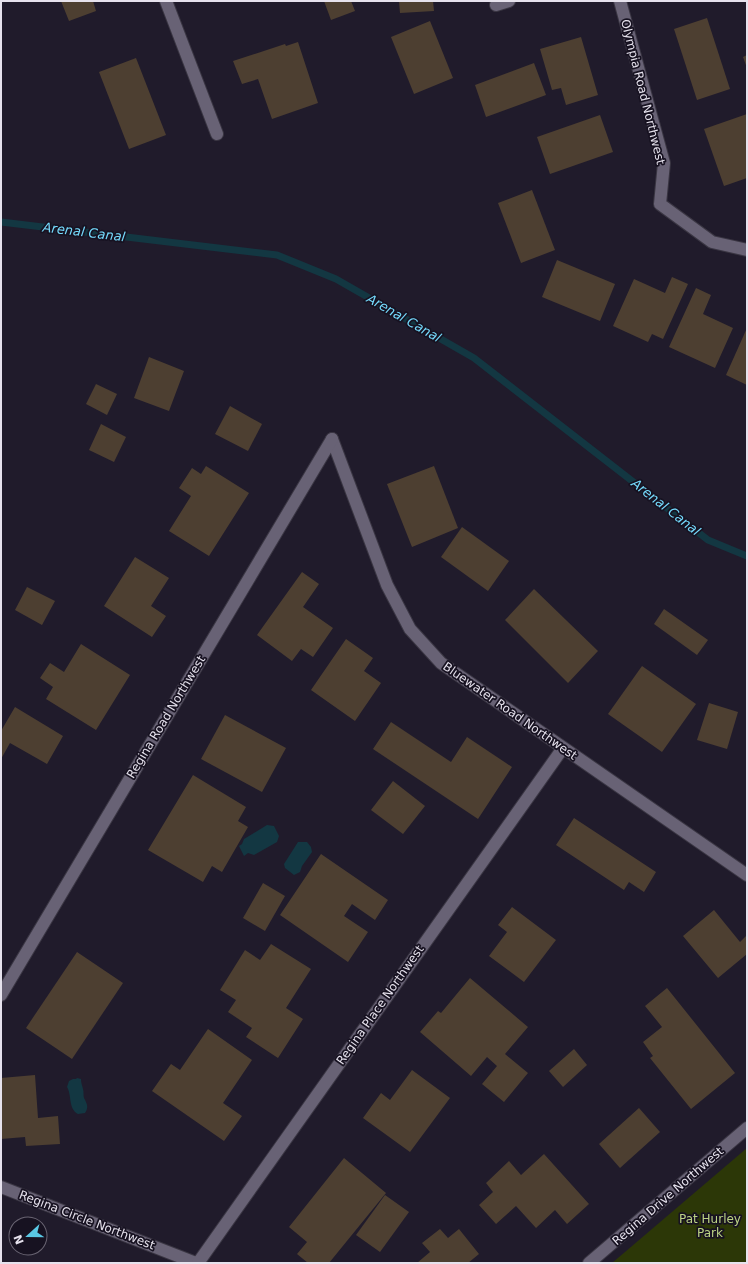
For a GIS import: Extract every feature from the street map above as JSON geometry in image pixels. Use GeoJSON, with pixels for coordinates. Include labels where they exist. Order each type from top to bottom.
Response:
{"type":"FeatureCollection","features":[{"type":"Feature","properties":{"kind":"street"},"geometry":{"type":"LineString","coordinates":[[166,1],[217,134]]}},
{"type":"Feature","properties":{"kind":"street"},"geometry":{"type":"LineString","coordinates":[[496,5],[509,1]]}},
{"type":"Feature","properties":{"kind":"street","name":"Olympia Road Northwest"},"geometry":{"type":"LineString","coordinates":[[620,1],[664,163],[660,204],[712,242],[747,250]]}},
{"type":"Feature","properties":{"kind":"street","name":"Bluewater Road Northwest"},"geometry":{"type":"LineString","coordinates":[[332,439],[387,585],[410,630],[441,663],[747,875]]}},
{"type":"Feature","properties":{"kind":"street","name":"Regina Road Northwest"},"geometry":{"type":"LineString","coordinates":[[1,995],[332,439]]}},
{"type":"Feature","properties":{"kind":"street","name":"Regina Place Northwest"},"geometry":{"type":"LineString","coordinates":[[197,1263],[563,748]]}},
{"type":"Feature","properties":{"kind":"street","name":"Regina Drive Northwest"},"geometry":{"type":"LineString","coordinates":[[590,1263],[747,1128]]}},
{"type":"Feature","properties":{"kind":"street","name":"Regina Circle Northwest"},"geometry":{"type":"LineString","coordinates":[[1,1187],[197,1263]]}},
{"type":"Feature","properties":{"kind":"green space","name":"Pat Hurley Park"},"geometry":{"type":"Polygon","coordinates":[[[747,1148],[747,1263],[612,1263],[625,1252],[747,1148]]]}},
{"type":"Feature","properties":{"kind":"water"},"geometry":{"type":"Polygon","coordinates":[[[267,825],[274,826],[279,836],[277,842],[254,855],[248,853],[244,856],[239,846],[242,844],[244,839],[267,825]]]}},
{"type":"Feature","properties":{"kind":"water"},"geometry":{"type":"Polygon","coordinates":[[[298,842],[307,842],[311,847],[312,852],[302,866],[300,872],[294,875],[285,868],[284,864],[298,842]]]}},
{"type":"Feature","properties":{"kind":"water"},"geometry":{"type":"Polygon","coordinates":[[[77,1078],[81,1079],[84,1097],[87,1104],[85,1113],[78,1114],[71,1105],[67,1087],[69,1081],[77,1078]]]}},
{"type":"Feature","properties":{"kind":"building"},"geometry":{"type":"Polygon","coordinates":[[[61,1],[93,1],[96,11],[69,21],[61,1]]]}},
{"type":"Feature","properties":{"kind":"building"},"geometry":{"type":"Polygon","coordinates":[[[324,1],[351,1],[355,11],[331,20],[324,1]]]}},
{"type":"Feature","properties":{"kind":"building"},"geometry":{"type":"Polygon","coordinates":[[[399,1],[433,1],[434,11],[400,13],[399,1]]]}},
{"type":"Feature","properties":{"kind":"building"},"geometry":{"type":"Polygon","coordinates":[[[707,18],[730,89],[697,100],[674,29],[707,18]]]}},
{"type":"Feature","properties":{"kind":"building"},"geometry":{"type":"Polygon","coordinates":[[[430,21],[453,78],[414,94],[391,37],[430,21]]]}},
{"type":"Feature","properties":{"kind":"building"},"geometry":{"type":"Polygon","coordinates":[[[581,37],[598,95],[566,105],[561,88],[552,90],[540,49],[581,37]]]}},
{"type":"Feature","properties":{"kind":"building"},"geometry":{"type":"Polygon","coordinates":[[[298,42],[318,103],[272,119],[258,79],[242,84],[233,61],[285,44],[286,46],[298,42]]]}},
{"type":"Feature","properties":{"kind":"building"},"geometry":{"type":"Polygon","coordinates":[[[747,55],[747,68],[743,57],[747,55]]]}},
{"type":"Feature","properties":{"kind":"building"},"geometry":{"type":"Polygon","coordinates":[[[136,58],[166,135],[129,149],[99,72],[136,58]]]}},
{"type":"Feature","properties":{"kind":"building"},"geometry":{"type":"Polygon","coordinates":[[[534,63],[546,95],[486,117],[475,85],[534,63]]]}},
{"type":"Feature","properties":{"kind":"building"},"geometry":{"type":"Polygon","coordinates":[[[747,114],[747,178],[724,186],[704,129],[747,114]]]}},
{"type":"Feature","properties":{"kind":"building"},"geometry":{"type":"Polygon","coordinates":[[[600,115],[613,152],[550,174],[537,137],[600,115]]]}},
{"type":"Feature","properties":{"kind":"building"},"geometry":{"type":"Polygon","coordinates":[[[532,190],[555,250],[521,263],[498,203],[532,190]]]}},
{"type":"Feature","properties":{"kind":"building"},"geometry":{"type":"Polygon","coordinates":[[[557,260],[615,284],[600,321],[542,297],[557,260]]]}},
{"type":"Feature","properties":{"kind":"building"},"geometry":{"type":"Polygon","coordinates":[[[672,277],[688,284],[663,339],[652,334],[648,342],[613,326],[634,279],[665,293],[672,277]]]}},
{"type":"Feature","properties":{"kind":"building"},"geometry":{"type":"Polygon","coordinates":[[[696,288],[711,295],[703,314],[733,328],[715,368],[669,347],[696,288]]]}},
{"type":"Feature","properties":{"kind":"building"},"geometry":{"type":"Polygon","coordinates":[[[747,328],[747,385],[726,375],[747,328]]]}},
{"type":"Feature","properties":{"kind":"building"},"geometry":{"type":"Polygon","coordinates":[[[149,357],[184,371],[169,411],[134,398],[149,357]]]}},
{"type":"Feature","properties":{"kind":"building"},"geometry":{"type":"Polygon","coordinates":[[[96,384],[117,394],[107,415],[86,404],[96,384]]]}},
{"type":"Feature","properties":{"kind":"building"},"geometry":{"type":"Polygon","coordinates":[[[230,406],[262,424],[248,451],[215,434],[230,406]]]}},
{"type":"Feature","properties":{"kind":"building"},"geometry":{"type":"Polygon","coordinates":[[[101,424],[126,437],[114,462],[89,450],[101,424]]]}},
{"type":"Feature","properties":{"kind":"building"},"geometry":{"type":"Polygon","coordinates":[[[206,466],[249,493],[209,556],[169,531],[191,496],[179,488],[192,468],[201,474],[206,466]]]}},
{"type":"Feature","properties":{"kind":"building"},"geometry":{"type":"Polygon","coordinates":[[[434,466],[458,528],[412,547],[387,484],[434,466]]]}},
{"type":"Feature","properties":{"kind":"building"},"geometry":{"type":"Polygon","coordinates":[[[462,527],[509,561],[488,591],[441,557],[462,527]]]}},
{"type":"Feature","properties":{"kind":"building"},"geometry":{"type":"Polygon","coordinates":[[[135,557],[169,578],[151,606],[166,616],[152,637],[104,606],[135,557]]]}},
{"type":"Feature","properties":{"kind":"building"},"geometry":{"type":"Polygon","coordinates":[[[302,572],[319,584],[303,607],[333,628],[313,657],[301,649],[292,661],[257,635],[302,572]]]}},
{"type":"Feature","properties":{"kind":"building"},"geometry":{"type":"Polygon","coordinates":[[[27,587],[55,601],[42,625],[15,610],[27,587]]]}},
{"type":"Feature","properties":{"kind":"building"},"geometry":{"type":"Polygon","coordinates":[[[534,589],[598,651],[568,683],[505,620],[534,589]]]}},
{"type":"Feature","properties":{"kind":"building"},"geometry":{"type":"Polygon","coordinates":[[[664,609],[708,640],[697,655],[654,624],[664,609]]]}},
{"type":"Feature","properties":{"kind":"building"},"geometry":{"type":"Polygon","coordinates":[[[346,639],[373,658],[364,671],[381,683],[355,721],[311,690],[346,639]]]}},
{"type":"Feature","properties":{"kind":"building"},"geometry":{"type":"Polygon","coordinates":[[[81,644],[130,675],[96,730],[46,699],[53,687],[40,678],[50,663],[64,672],[81,644]]]}},
{"type":"Feature","properties":{"kind":"building"},"geometry":{"type":"Polygon","coordinates":[[[642,666],[696,704],[662,752],[608,714],[642,666]]]}},
{"type":"Feature","properties":{"kind":"building"},"geometry":{"type":"Polygon","coordinates":[[[709,703],[738,712],[727,749],[697,740],[709,703]]]}},
{"type":"Feature","properties":{"kind":"building"},"geometry":{"type":"Polygon","coordinates":[[[15,707],[63,736],[47,764],[10,743],[1,759],[1,731],[15,707]]]}},
{"type":"Feature","properties":{"kind":"building"},"geometry":{"type":"Polygon","coordinates":[[[225,715],[286,748],[262,792],[201,759],[225,715]]]}},
{"type":"Feature","properties":{"kind":"building"},"geometry":{"type":"Polygon","coordinates":[[[391,722],[451,762],[467,737],[512,767],[478,819],[373,749],[391,722]]]}},
{"type":"Feature","properties":{"kind":"building"},"geometry":{"type":"Polygon","coordinates":[[[193,775],[246,807],[238,821],[248,827],[222,872],[212,866],[203,882],[148,850],[193,775]]]}},
{"type":"Feature","properties":{"kind":"building"},"geometry":{"type":"Polygon","coordinates":[[[393,781],[425,806],[403,834],[371,810],[393,781]]]}},
{"type":"Feature","properties":{"kind":"building"},"geometry":{"type":"Polygon","coordinates":[[[574,818],[656,872],[644,892],[629,882],[624,890],[556,845],[574,818]]]}},
{"type":"Feature","properties":{"kind":"building"},"geometry":{"type":"Polygon","coordinates":[[[321,854],[388,900],[375,920],[352,904],[344,916],[368,932],[348,962],[280,915],[321,854]]]}},
{"type":"Feature","properties":{"kind":"building"},"geometry":{"type":"Polygon","coordinates":[[[263,883],[285,896],[265,931],[243,918],[263,883]]]}},
{"type":"Feature","properties":{"kind":"building"},"geometry":{"type":"Polygon","coordinates":[[[512,907],[556,940],[524,982],[489,956],[507,932],[498,925],[512,907]]]}},
{"type":"Feature","properties":{"kind":"building"},"geometry":{"type":"Polygon","coordinates":[[[714,910],[740,942],[747,935],[747,954],[718,978],[683,936],[714,910]]]}},
{"type":"Feature","properties":{"kind":"building"},"geometry":{"type":"Polygon","coordinates":[[[271,944],[311,969],[286,1008],[303,1019],[278,1058],[246,1037],[252,1028],[228,1012],[236,1000],[220,990],[245,950],[260,960],[271,944]]]}},
{"type":"Feature","properties":{"kind":"building"},"geometry":{"type":"Polygon","coordinates":[[[77,952],[123,983],[72,1059],[26,1028],[77,952]]]}},
{"type":"Feature","properties":{"kind":"building"},"geometry":{"type":"Polygon","coordinates":[[[470,978],[528,1027],[505,1054],[528,1073],[504,1102],[482,1084],[497,1066],[487,1057],[471,1076],[420,1032],[438,1011],[441,1013],[470,978]]]}},
{"type":"Feature","properties":{"kind":"building"},"geometry":{"type":"Polygon","coordinates":[[[667,988],[735,1073],[691,1109],[650,1058],[653,1056],[643,1042],[662,1027],[645,1006],[667,988]]]}},
{"type":"Feature","properties":{"kind":"building"},"geometry":{"type":"Polygon","coordinates":[[[208,1029],[252,1060],[223,1103],[242,1116],[224,1141],[152,1091],[171,1064],[180,1070],[208,1029]]]}},
{"type":"Feature","properties":{"kind":"building"},"geometry":{"type":"Polygon","coordinates":[[[574,1049],[587,1065],[563,1087],[549,1071],[574,1049]]]}},
{"type":"Feature","properties":{"kind":"building"},"geometry":{"type":"Polygon","coordinates":[[[412,1070],[450,1098],[410,1152],[363,1118],[381,1093],[390,1100],[412,1070]]]}},
{"type":"Feature","properties":{"kind":"building"},"geometry":{"type":"Polygon","coordinates":[[[35,1075],[38,1118],[58,1116],[60,1144],[26,1146],[25,1137],[1,1139],[1,1078],[35,1075]]]}},
{"type":"Feature","properties":{"kind":"building"},"geometry":{"type":"Polygon","coordinates":[[[639,1108],[660,1132],[620,1168],[599,1144],[639,1108]]]}},
{"type":"Feature","properties":{"kind":"building"},"geometry":{"type":"Polygon","coordinates":[[[544,1154],[589,1204],[567,1224],[555,1210],[536,1228],[516,1206],[496,1224],[479,1205],[493,1192],[486,1183],[509,1161],[521,1175],[544,1154]]]}},
{"type":"Feature","properties":{"kind":"building"},"geometry":{"type":"Polygon","coordinates":[[[344,1158],[386,1193],[329,1263],[308,1263],[297,1254],[307,1242],[289,1227],[344,1158]]]}},
{"type":"Feature","properties":{"kind":"building"},"geometry":{"type":"Polygon","coordinates":[[[385,1195],[409,1212],[380,1252],[356,1235],[385,1195]]]}},
{"type":"Feature","properties":{"kind":"building"},"geometry":{"type":"Polygon","coordinates":[[[440,1229],[448,1238],[459,1229],[479,1254],[468,1263],[417,1263],[430,1252],[422,1243],[440,1229]]]}},
{"type":"Feature","properties":{"kind":"waterway","name":"Arenal Canal"},"geometry":{"type":"LineString","coordinates":[[1,222],[277,255],[336,279],[474,358],[708,540],[747,556]]}}]}
